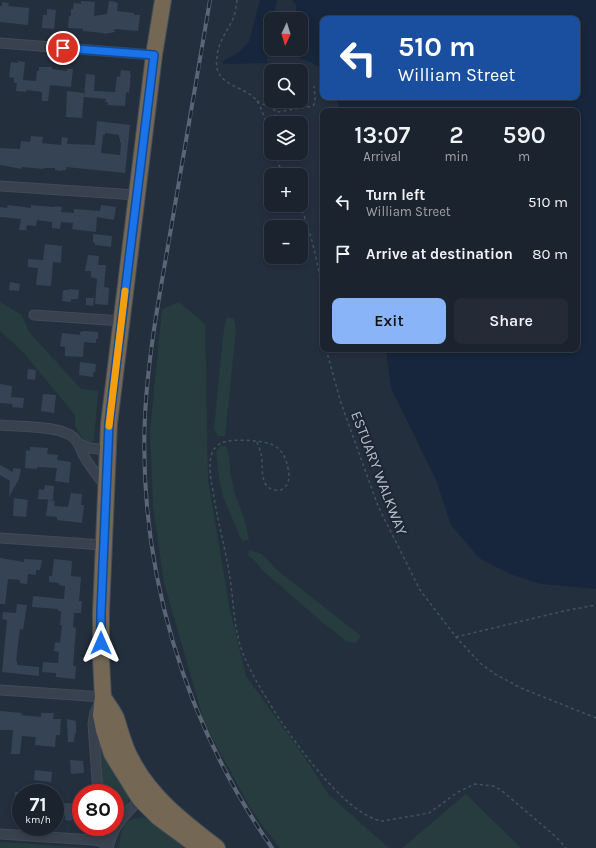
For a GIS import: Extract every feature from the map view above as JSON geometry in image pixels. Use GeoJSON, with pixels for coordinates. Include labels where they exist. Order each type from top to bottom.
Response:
{"type":"FeatureCollection","features":[{"type":"Feature","properties":{"kind":"highway"},"geometry":{"type":"LineString","coordinates":[[163,0],[154,55],[109,424],[101,612],[103,697],[101,715],[112,754],[140,799],[158,817],[200,848]]}},
{"type":"Feature","properties":{"kind":"highway"},"geometry":{"type":"LineString","coordinates":[[103,697],[115,717],[126,749],[140,776],[159,798],[217,848]]}},
{"type":"Feature","properties":{"kind":"street"},"geometry":{"type":"LineString","coordinates":[[0,43],[154,55]]}},
{"type":"Feature","properties":{"kind":"street"},"geometry":{"type":"LineString","coordinates":[[0,186],[137,196]]}},
{"type":"Feature","properties":{"kind":"street"},"geometry":{"type":"LineString","coordinates":[[34,315],[122,321]]}},
{"type":"Feature","properties":{"kind":"street"},"geometry":{"type":"LineString","coordinates":[[0,425],[62,430],[72,436],[79,444],[85,458],[106,488]]}},
{"type":"Feature","properties":{"kind":"street"},"geometry":{"type":"LineString","coordinates":[[79,444],[90,448],[108,450]]}},
{"type":"Feature","properties":{"kind":"street"},"geometry":{"type":"LineString","coordinates":[[0,538],[104,545]]}},
{"type":"Feature","properties":{"kind":"street"},"geometry":{"type":"LineString","coordinates":[[0,690],[103,697],[95,712],[93,724],[97,784]]}},
{"type":"Feature","properties":{"kind":"street"},"geometry":{"type":"LineString","coordinates":[[108,847],[114,829],[140,799],[141,795],[140,785],[127,761],[126,749]]}},
{"type":"Feature","properties":{"kind":"street"},"geometry":{"type":"LineString","coordinates":[[0,834],[94,840],[102,842],[108,847]]}},
{"type":"Feature","properties":{"kind":"street"},"geometry":{"type":"LineString","coordinates":[[104,836],[108,847]]}},
{"type":"Feature","properties":{"kind":"path"},"geometry":{"type":"LineString","coordinates":[[237,0],[232,21],[218,48],[216,70],[219,76],[257,101],[278,112],[313,106],[315,104],[314,86]]}},
{"type":"Feature","properties":{"kind":"path"},"geometry":{"type":"LineString","coordinates":[[257,101],[264,120]]}},
{"type":"Feature","properties":{"kind":"path"},"geometry":{"type":"LineString","coordinates":[[275,116],[278,112]]}},
{"type":"Feature","properties":{"kind":"path"},"geometry":{"type":"LineString","coordinates":[[303,212],[320,281]]}},
{"type":"Feature","properties":{"kind":"path","name":"ESTUARY WALKWAY"},"geometry":{"type":"LineString","coordinates":[[327,352],[341,403],[380,511],[420,590],[456,637],[480,663],[495,674],[521,688],[596,718]]}},
{"type":"Feature","properties":{"kind":"path"},"geometry":{"type":"LineString","coordinates":[[257,442],[261,452],[264,482],[273,490],[278,491],[284,488],[288,484],[289,478],[286,460],[282,452],[267,442],[233,441],[222,442],[214,450],[210,463],[216,513],[229,572],[240,643],[244,656],[259,687],[293,738],[321,776],[336,791],[364,814],[375,820],[383,821],[429,813],[458,792],[474,784],[493,786],[507,795],[555,836],[566,848]]}},
{"type":"Feature","properties":{"kind":"path"},"geometry":{"type":"LineString","coordinates":[[456,637],[564,611],[596,605]]}},
{"type":"Feature","properties":{"kind":"green space"},"geometry":{"type":"Polygon","coordinates":[[[0,302],[22,315],[29,332],[81,389],[98,391],[94,441],[88,443],[84,441],[75,426],[75,415],[23,352],[0,331],[0,302]]]}},
{"type":"Feature","properties":{"kind":"green space"},"geometry":{"type":"Polygon","coordinates":[[[179,302],[205,324],[208,480],[230,610],[246,676],[305,758],[329,795],[389,848],[280,848],[250,807],[205,725],[164,583],[153,506],[150,431],[162,309],[179,302]]]}},
{"type":"Feature","properties":{"kind":"green space"},"geometry":{"type":"Polygon","coordinates":[[[227,317],[234,319],[236,331],[225,436],[218,436],[214,429],[224,328],[227,317]]]}},
{"type":"Feature","properties":{"kind":"green space"},"geometry":{"type":"Polygon","coordinates":[[[221,446],[226,446],[229,456],[230,472],[235,494],[244,518],[249,540],[242,541],[223,497],[216,451],[221,446]]]}},
{"type":"Feature","properties":{"kind":"green space"},"geometry":{"type":"Polygon","coordinates":[[[249,550],[262,554],[277,570],[361,636],[356,643],[346,641],[262,570],[253,559],[248,556],[249,550]]]}},
{"type":"Feature","properties":{"kind":"green space"},"geometry":{"type":"Polygon","coordinates":[[[99,745],[101,745],[120,784],[102,784],[99,745]]]}},
{"type":"Feature","properties":{"kind":"green space"},"geometry":{"type":"Polygon","coordinates":[[[124,790],[129,796],[128,805],[124,809],[124,790]]]}},
{"type":"Feature","properties":{"kind":"green space"},"geometry":{"type":"Polygon","coordinates":[[[466,794],[521,848],[402,848],[466,794]]]}},
{"type":"Feature","properties":{"kind":"green space"},"geometry":{"type":"Polygon","coordinates":[[[144,817],[187,848],[119,848],[121,836],[124,836],[124,825],[127,822],[144,817]]]}},
{"type":"Feature","properties":{"kind":"green space"},"geometry":{"type":"Polygon","coordinates":[[[0,842],[91,848],[0,848],[0,842]]]}},
{"type":"Feature","properties":{"kind":"water"},"geometry":{"type":"Polygon","coordinates":[[[260,0],[277,0],[274,12],[264,12],[264,56],[267,56],[267,63],[223,64],[223,61],[238,53],[249,42],[260,0]]]}},
{"type":"Feature","properties":{"kind":"water"},"geometry":{"type":"Polygon","coordinates":[[[292,0],[596,0],[596,589],[541,584],[510,574],[479,558],[451,525],[436,480],[391,388],[386,352],[580,352],[580,108],[339,108],[337,100],[580,100],[580,16],[320,16],[320,67],[295,56],[308,56],[308,12],[296,12],[296,5],[292,0]]]}},
{"type":"Feature","properties":{"kind":"building"},"geometry":{"type":"Polygon","coordinates":[[[81,1],[95,2],[94,16],[107,14],[109,1],[118,3],[117,11],[140,15],[138,31],[114,29],[115,32],[104,34],[83,31],[83,29],[68,28],[71,9],[73,9],[74,3],[81,4],[81,1]]]}},
{"type":"Feature","properties":{"kind":"building"},"geometry":{"type":"Polygon","coordinates":[[[2,2],[9,3],[8,6],[29,8],[28,25],[0,22],[0,6],[2,6],[2,2]]]}},
{"type":"Feature","properties":{"kind":"building"},"geometry":{"type":"Polygon","coordinates":[[[47,9],[56,10],[54,29],[42,28],[43,15],[47,15],[47,9]]]}},
{"type":"Feature","properties":{"kind":"building"},"geometry":{"type":"Polygon","coordinates":[[[18,61],[25,62],[23,80],[36,81],[39,67],[52,67],[52,69],[67,71],[67,69],[73,69],[71,87],[50,85],[48,101],[42,101],[42,92],[26,90],[26,92],[16,91],[17,83],[14,83],[14,78],[9,77],[11,62],[18,63],[18,61]]]}},
{"type":"Feature","properties":{"kind":"building"},"geometry":{"type":"Polygon","coordinates":[[[121,70],[130,71],[131,74],[129,93],[126,92],[125,106],[107,105],[108,102],[105,102],[106,99],[84,97],[86,74],[95,75],[94,91],[115,92],[117,76],[120,77],[121,70]]]}},
{"type":"Feature","properties":{"kind":"building"},"geometry":{"type":"Polygon","coordinates":[[[67,91],[84,93],[82,118],[66,117],[67,91]]]}},
{"type":"Feature","properties":{"kind":"building"},"geometry":{"type":"Polygon","coordinates":[[[97,121],[130,125],[125,173],[66,167],[66,170],[62,171],[55,170],[55,168],[43,169],[22,167],[22,169],[0,165],[0,148],[20,149],[21,141],[30,142],[31,136],[43,137],[42,143],[61,145],[62,137],[68,138],[67,144],[95,145],[97,121]],[[105,133],[105,135],[103,135],[101,153],[120,155],[121,143],[119,135],[105,133]]]}},
{"type":"Feature","properties":{"kind":"building"},"geometry":{"type":"Polygon","coordinates":[[[8,205],[31,208],[31,205],[54,206],[62,207],[61,212],[74,213],[74,209],[100,211],[101,205],[116,207],[114,220],[97,217],[96,232],[72,229],[73,223],[61,222],[60,229],[52,228],[52,222],[37,220],[36,226],[27,225],[26,230],[19,230],[21,219],[0,217],[0,207],[7,208],[8,205]]]}},
{"type":"Feature","properties":{"kind":"building"},"geometry":{"type":"Polygon","coordinates":[[[93,234],[112,236],[111,247],[95,245],[93,242],[93,234]]]}},
{"type":"Feature","properties":{"kind":"building"},"geometry":{"type":"Polygon","coordinates":[[[45,244],[62,246],[61,263],[53,262],[51,286],[36,285],[38,268],[28,267],[28,259],[43,260],[45,244]]]}},
{"type":"Feature","properties":{"kind":"building"},"geometry":{"type":"Polygon","coordinates":[[[88,255],[99,256],[98,265],[106,265],[104,287],[109,288],[108,305],[95,304],[97,279],[91,277],[91,271],[85,271],[88,255]]]}},
{"type":"Feature","properties":{"kind":"building"},"geometry":{"type":"Polygon","coordinates":[[[10,282],[20,284],[19,291],[9,290],[10,282]]]}},
{"type":"Feature","properties":{"kind":"building"},"geometry":{"type":"Polygon","coordinates":[[[63,290],[79,290],[78,299],[71,299],[71,302],[62,301],[63,290]]]}},
{"type":"Feature","properties":{"kind":"building"},"geometry":{"type":"Polygon","coordinates":[[[86,298],[94,298],[93,306],[86,305],[86,298]]]}},
{"type":"Feature","properties":{"kind":"building"},"geometry":{"type":"Polygon","coordinates":[[[80,332],[98,332],[98,339],[96,339],[96,343],[84,342],[83,357],[65,356],[65,347],[60,346],[62,333],[80,335],[80,332]]]}},
{"type":"Feature","properties":{"kind":"building"},"geometry":{"type":"Polygon","coordinates":[[[80,362],[96,364],[93,377],[79,375],[80,362]]]}},
{"type":"Feature","properties":{"kind":"building"},"geometry":{"type":"Polygon","coordinates":[[[28,369],[36,370],[35,380],[27,379],[28,369]]]}},
{"type":"Feature","properties":{"kind":"building"},"geometry":{"type":"Polygon","coordinates":[[[0,384],[12,386],[11,397],[24,398],[23,408],[12,407],[13,404],[0,403],[0,384]]]}},
{"type":"Feature","properties":{"kind":"building"},"geometry":{"type":"Polygon","coordinates":[[[43,394],[56,395],[54,413],[41,411],[43,394]]]}},
{"type":"Feature","properties":{"kind":"building"},"geometry":{"type":"Polygon","coordinates":[[[30,447],[48,448],[47,454],[58,455],[57,460],[71,462],[69,483],[55,481],[57,468],[25,468],[26,450],[30,451],[30,447]]]}},
{"type":"Feature","properties":{"kind":"building"},"geometry":{"type":"Polygon","coordinates":[[[0,465],[13,472],[13,468],[21,469],[19,479],[9,497],[10,481],[0,475],[0,465]]]}},
{"type":"Feature","properties":{"kind":"building"},"geometry":{"type":"Polygon","coordinates":[[[45,485],[54,486],[53,500],[38,499],[39,489],[44,490],[45,485]]]}},
{"type":"Feature","properties":{"kind":"building"},"geometry":{"type":"Polygon","coordinates":[[[71,493],[82,494],[81,505],[84,505],[82,523],[57,520],[57,517],[46,516],[48,500],[55,501],[54,506],[68,507],[71,493]]]}},
{"type":"Feature","properties":{"kind":"building"},"geometry":{"type":"Polygon","coordinates":[[[14,498],[28,500],[26,517],[13,516],[14,498]]]}},
{"type":"Feature","properties":{"kind":"building"},"geometry":{"type":"Polygon","coordinates":[[[0,558],[24,562],[24,559],[42,560],[40,570],[36,570],[36,575],[28,574],[27,584],[20,583],[20,580],[8,579],[5,604],[0,604],[0,558]]]}},
{"type":"Feature","properties":{"kind":"building"},"geometry":{"type":"Polygon","coordinates":[[[54,559],[72,561],[71,576],[81,577],[79,601],[82,601],[81,613],[74,613],[73,627],[76,628],[73,666],[76,666],[75,679],[56,677],[56,673],[42,672],[43,662],[58,663],[59,652],[54,651],[55,642],[60,643],[62,625],[60,625],[61,611],[58,611],[58,609],[32,607],[33,596],[64,599],[65,586],[59,585],[59,583],[49,582],[49,576],[52,576],[54,559]]]}},
{"type":"Feature","properties":{"kind":"building"},"geometry":{"type":"Polygon","coordinates":[[[17,604],[27,605],[23,630],[20,629],[16,661],[17,665],[39,667],[39,676],[2,672],[7,620],[2,619],[3,612],[16,613],[17,604]]]}},
{"type":"Feature","properties":{"kind":"building"},"geometry":{"type":"Polygon","coordinates":[[[0,711],[22,713],[21,715],[41,717],[41,713],[54,713],[53,719],[61,719],[60,735],[56,735],[55,747],[35,745],[36,737],[22,736],[20,754],[11,754],[13,730],[0,730],[0,711]]]}},
{"type":"Feature","properties":{"kind":"building"},"geometry":{"type":"Polygon","coordinates":[[[67,719],[76,721],[76,734],[75,733],[74,742],[68,742],[67,719]]]}},
{"type":"Feature","properties":{"kind":"building"},"geometry":{"type":"Polygon","coordinates":[[[70,760],[83,761],[84,773],[71,774],[70,760]]]}},
{"type":"Feature","properties":{"kind":"building"},"geometry":{"type":"Polygon","coordinates":[[[35,770],[52,772],[51,782],[34,780],[35,770]]]}},
{"type":"Feature","properties":{"kind":"building"},"geometry":{"type":"Polygon","coordinates":[[[64,803],[72,804],[71,821],[65,820],[64,803]]]}},
{"type":"Feature","properties":{"kind":"railway"},"geometry":{"type":"LineString","coordinates":[[210,0],[151,349],[146,393],[145,473],[150,530],[159,586],[173,642],[191,696],[214,748],[241,799],[272,848]]}},
{"type":"Feature","properties":{"kind":"slow traffic"},"geometry":{"type":"LineString","coordinates":[[109,426],[125,291]]}},
{"type":"Feature","properties":{"kind":"route"},"geometry":{"type":"LineString","coordinates":[[63,48],[154,55],[109,424],[101,643]]}}]}
